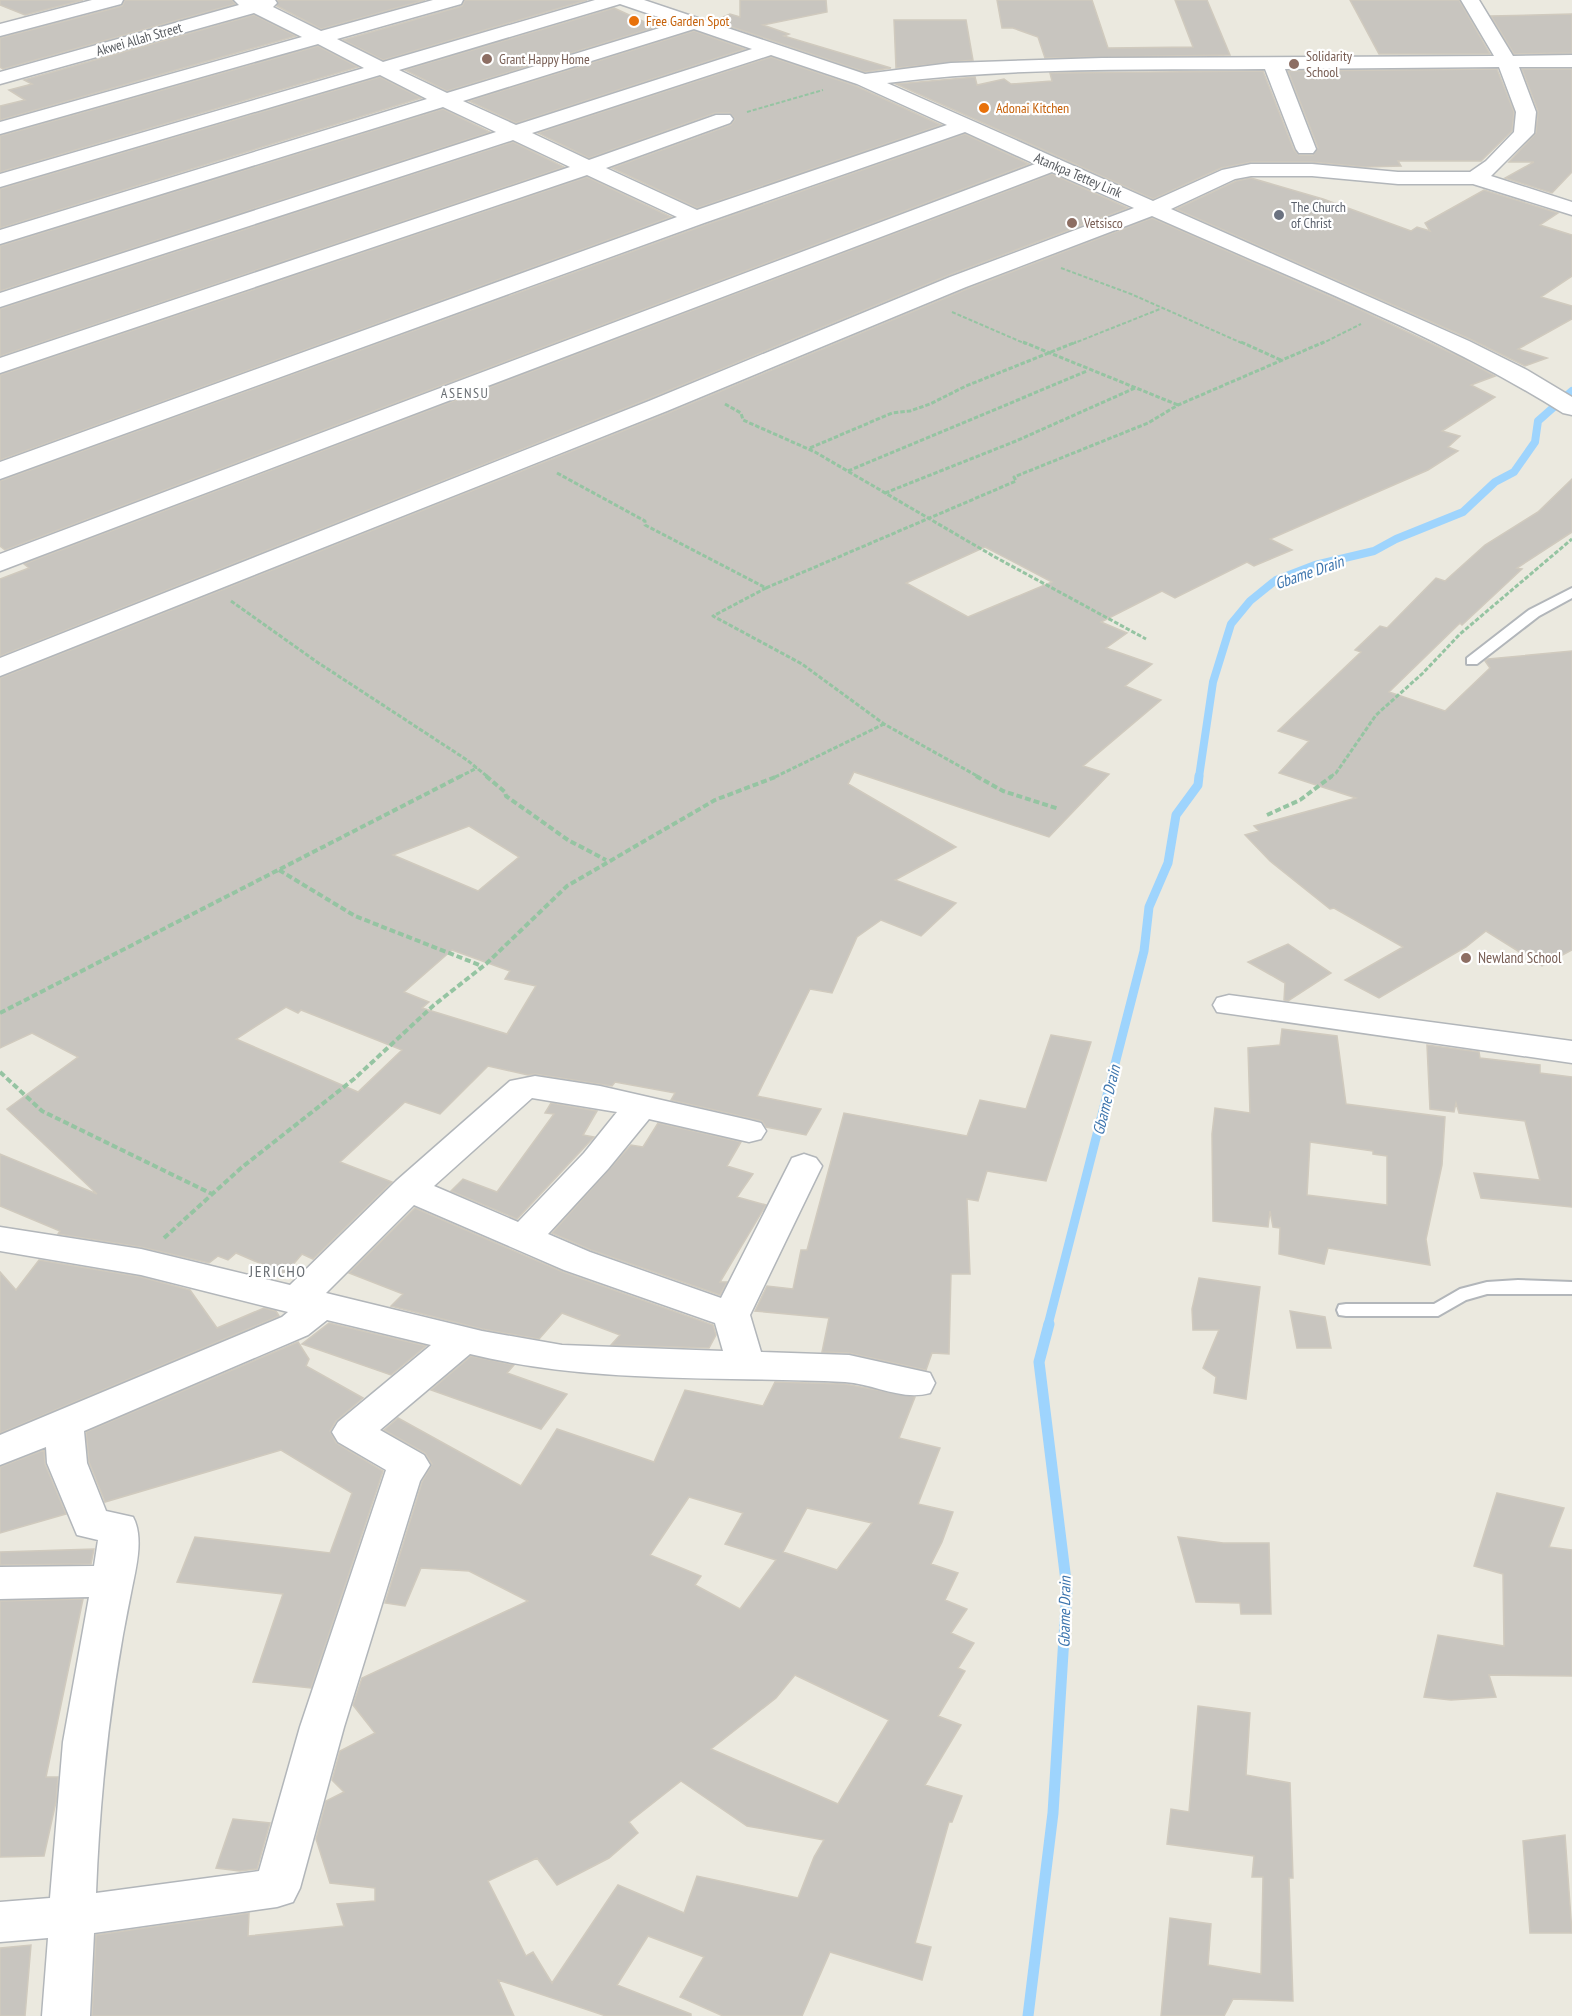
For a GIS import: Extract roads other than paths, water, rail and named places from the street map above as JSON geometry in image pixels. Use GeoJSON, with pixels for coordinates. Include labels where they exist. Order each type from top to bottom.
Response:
{"type":"FeatureCollection","features":[{"type":"Feature","properties":{"kind":"street"},"geometry":{"type":"LineString","coordinates":[[0,30],[114,0]]}},
{"type":"Feature","properties":{"kind":"street","name":"Akwei Allah Street"},"geometry":{"type":"LineString","coordinates":[[0,78],[249,3],[278,0]]}},
{"type":"Feature","properties":{"kind":"street"},"geometry":{"type":"LineString","coordinates":[[0,128],[454,0]]}},
{"type":"Feature","properties":{"kind":"street"},"geometry":{"type":"LineString","coordinates":[[0,181],[615,0]]}},
{"type":"Feature","properties":{"kind":"street","name":"Atankpa Tettey Link"},"geometry":{"type":"LineString","coordinates":[[626,0],[864,80],[1389,314],[1519,375],[1572,408]]}},
{"type":"Feature","properties":{"kind":"street"},"geometry":{"type":"LineString","coordinates":[[1470,0],[1507,62],[1526,112],[1524,133],[1493,165],[1475,178]]}},
{"type":"Feature","properties":{"kind":"street"},"geometry":{"type":"LineString","coordinates":[[249,3],[315,38],[696,218]]}},
{"type":"Feature","properties":{"kind":"street"},"geometry":{"type":"LineString","coordinates":[[0,237],[695,23]]}},
{"type":"Feature","properties":{"kind":"street"},"geometry":{"type":"LineString","coordinates":[[0,300],[771,49]]}},
{"type":"Feature","properties":{"kind":"street"},"geometry":{"type":"LineString","coordinates":[[864,80],[951,69],[1273,63],[1572,61]]}},
{"type":"Feature","properties":{"kind":"street"},"geometry":{"type":"LineString","coordinates":[[1273,63],[1306,149]]}},
{"type":"Feature","properties":{"kind":"street"},"geometry":{"type":"LineString","coordinates":[[0,366],[723,119]]}},
{"type":"Feature","properties":{"kind":"street"},"geometry":{"type":"LineString","coordinates":[[0,471],[696,218],[966,125]]}},
{"type":"Feature","properties":{"kind":"street"},"geometry":{"type":"LineString","coordinates":[[0,562],[1051,165]]}},
{"type":"Feature","properties":{"kind":"street"},"geometry":{"type":"LineString","coordinates":[[0,668],[699,389],[922,297],[1155,208],[1228,174],[1251,170],[1312,170],[1398,178],[1475,178],[1572,209]]}},
{"type":"Feature","properties":{"kind":"street"},"geometry":{"type":"LineString","coordinates":[[1230,1005],[1572,1052]]}},
{"type":"Feature","properties":{"kind":"street"},"geometry":{"type":"LineString","coordinates":[[0,1451],[295,1326],[308,1304],[409,1189],[522,1089],[535,1087],[600,1097],[748,1131]]}},
{"type":"Feature","properties":{"kind":"street"},"geometry":{"type":"LineString","coordinates":[[523,1239],[596,1161],[640,1107]]}},
{"type":"Feature","properties":{"kind":"street"},"geometry":{"type":"LineString","coordinates":[[746,1364],[731,1315],[804,1166]]}},
{"type":"Feature","properties":{"kind":"street"},"geometry":{"type":"LineString","coordinates":[[409,1189],[577,1261],[731,1315]]}},
{"type":"Feature","properties":{"kind":"street"},"geometry":{"type":"LineString","coordinates":[[0,1239],[141,1262],[462,1340],[562,1358],[849,1369],[916,1383]]}},
{"type":"Feature","properties":{"kind":"street"},"geometry":{"type":"LineString","coordinates":[[0,1922],[74,1916],[277,1888],[322,1727],[401,1479],[410,1465],[352,1432],[462,1340]]}},
{"type":"Feature","properties":{"kind":"street"},"geometry":{"type":"LineString","coordinates":[[64,1422],[67,1463],[91,1524],[119,1528],[114,1581],[88,1714],[78,1803],[74,1916],[66,2016]]}},
{"type":"Feature","properties":{"kind":"street"},"geometry":{"type":"LineString","coordinates":[[0,1583],[114,1581]]}},
{"type":"Feature","properties":{"kind":"lane"},"geometry":{"type":"LineString","coordinates":[[1472,662],[1534,613],[1572,592]]}},
{"type":"Feature","properties":{"kind":"lane"},"geometry":{"type":"LineString","coordinates":[[1346,1311],[1438,1310],[1460,1294],[1487,1288],[1518,1286],[1572,1288]]}},
{"type":"Feature","properties":{"kind":"waterway","name":"Gbame Drain"},"geometry":{"type":"LineString","coordinates":[[1199,777],[1213,682],[1231,624],[1250,601],[1276,580],[1315,565],[1374,551],[1396,539],[1463,512],[1495,482],[1514,472],[1535,442],[1538,421],[1572,391]]}},
{"type":"Feature","properties":{"kind":"waterway","name":"Gbame Drain"},"geometry":{"type":"LineString","coordinates":[[1048,1325],[1144,951],[1149,907],[1168,863],[1176,815],[1198,785],[1199,776]]}},
{"type":"Feature","properties":{"kind":"waterway","name":"Gbame Drain"},"geometry":{"type":"LineString","coordinates":[[1028,2016],[1053,1813],[1067,1589],[1039,1362],[1049,1324]]}},
{"type":"Feature","properties":{"kind":"place","name":"Free Garden Spot"},"geometry":{"type":"Point","coordinates":[634,21]}},
{"type":"Feature","properties":{"kind":"place","name":"Grant Happy Home"},"geometry":{"type":"Point","coordinates":[487,59]}},
{"type":"Feature","properties":{"kind":"place","name":"Solidarity School"},"geometry":{"type":"Point","coordinates":[1294,64]}},
{"type":"Feature","properties":{"kind":"place","name":"Adonai Kitchen"},"geometry":{"type":"Point","coordinates":[984,108]}},
{"type":"Feature","properties":{"kind":"place","name":"The Church of Christ"},"geometry":{"type":"Point","coordinates":[1279,215]}},
{"type":"Feature","properties":{"kind":"place","name":"Vetsisco"},"geometry":{"type":"Point","coordinates":[1072,223]}},
{"type":"Feature","properties":{"kind":"place","name":"Newland School"},"geometry":{"type":"Point","coordinates":[1466,958]}},
{"type":"Feature","properties":{"kind":"district","name":"ASENSU"},"geometry":{"type":"Point","coordinates":[465,393]}},
{"type":"Feature","properties":{"kind":"district","name":"JERICHO"},"geometry":{"type":"Point","coordinates":[278,1271]}}]}
